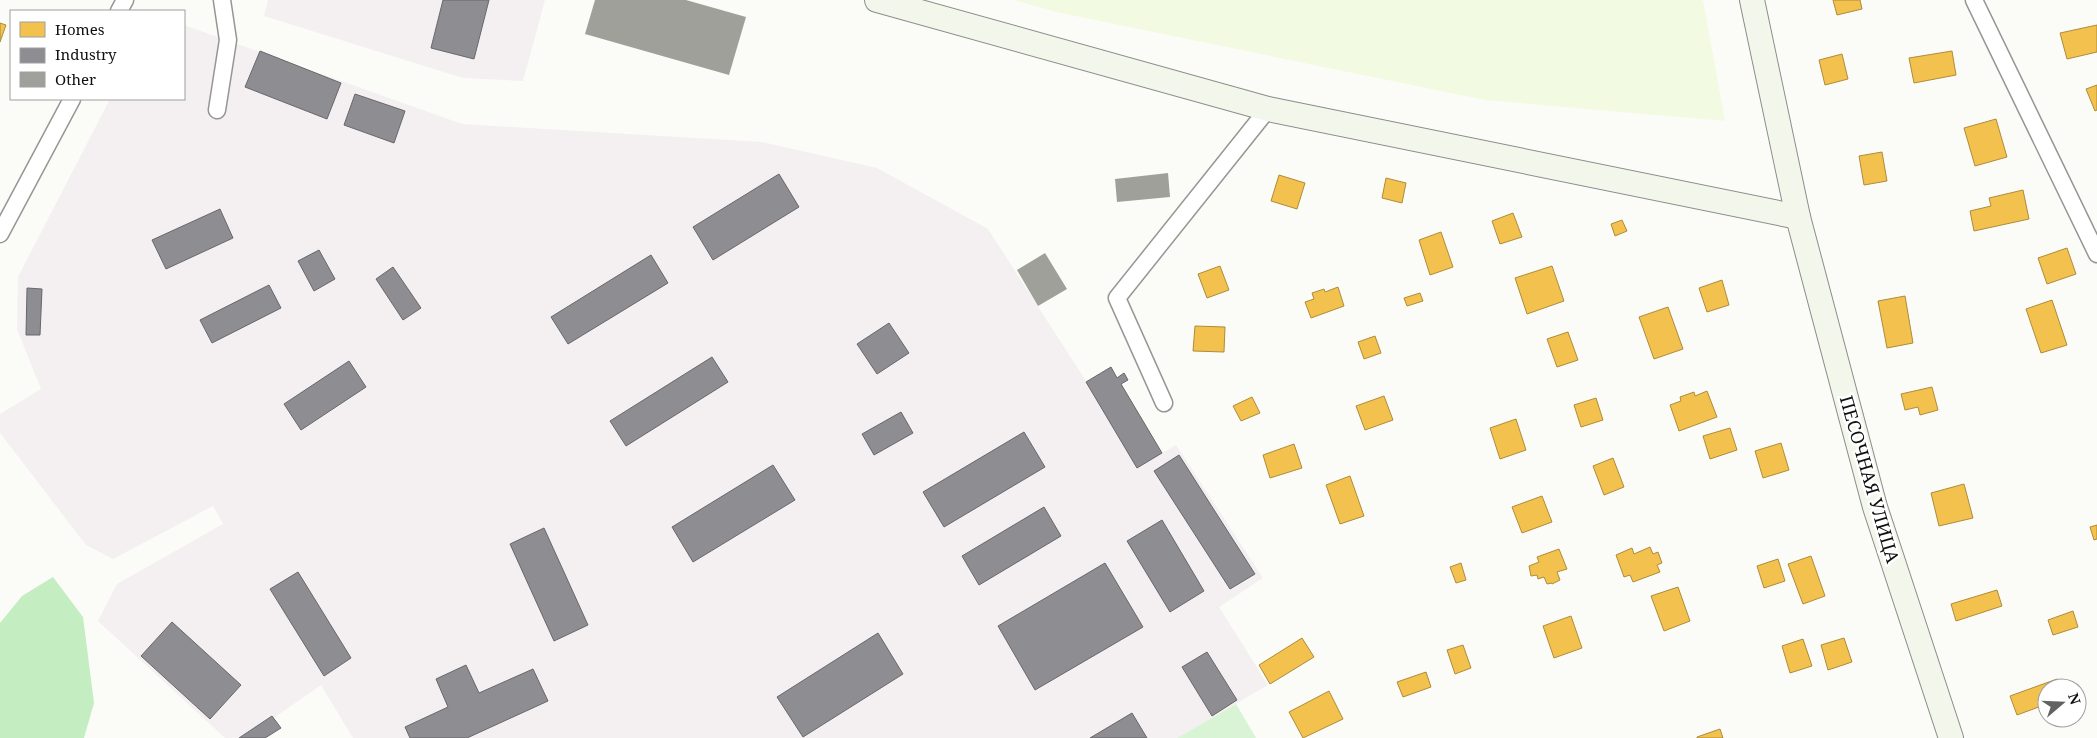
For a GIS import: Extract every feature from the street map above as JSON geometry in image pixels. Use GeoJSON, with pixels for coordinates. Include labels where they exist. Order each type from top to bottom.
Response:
{"type":"FeatureCollection","features":[{"type":"Feature","properties":{"kind":"street"},"geometry":{"type":"LineString","coordinates":[[217,110],[228,40],[222,0]]}},
{"type":"Feature","properties":{"kind":"street"},"geometry":{"type":"LineString","coordinates":[[877,0],[1268,109],[1798,217]]}},
{"type":"Feature","properties":{"kind":"street","name":"ПЕСОЧНАЯ УЛИЦА"},"geometry":{"type":"LineString","coordinates":[[1752,0],[1798,217],[1876,508],[1951,738]]}},
{"type":"Feature","properties":{"kind":"street"},"geometry":{"type":"LineString","coordinates":[[1974,0],[2097,254]]}},
{"type":"Feature","properties":{"kind":"street"},"geometry":{"type":"LineString","coordinates":[[0,234],[71,100]]}},
{"type":"Feature","properties":{"kind":"street"},"geometry":{"type":"LineString","coordinates":[[1164,403],[1117,298],[1268,109]]}},
{"type":"Feature","properties":{"kind":"shaded area"},"geometry":{"type":"Polygon","coordinates":[[[268,0],[545,0],[523,81],[463,78],[264,16],[268,0]]]}},
{"type":"Feature","properties":{"kind":"shaded area"},"geometry":{"type":"Polygon","coordinates":[[[185,25],[462,124],[762,142],[877,168],[988,229],[1086,381],[1111,367],[1117,377],[1124,373],[1128,380],[1121,384],[1162,453],[1176,445],[1263,578],[1219,607],[1268,685],[1177,738],[353,738],[321,685],[245,738],[225,738],[98,621],[117,584],[223,524],[213,506],[113,559],[86,545],[0,433],[0,414],[41,389],[17,329],[18,277],[109,100],[185,100],[185,25]]]}},
{"type":"Feature","properties":{"kind":"green space"},"geometry":{"type":"Polygon","coordinates":[[[1014,0],[1703,0],[1725,121],[1485,100],[1056,12],[1014,0]]]}},
{"type":"Feature","properties":{"kind":"green space"},"geometry":{"type":"Polygon","coordinates":[[[53,577],[83,617],[94,703],[84,738],[0,738],[0,623],[22,596],[53,577]]]}},
{"type":"Feature","properties":{"kind":"green space"},"geometry":{"type":"Polygon","coordinates":[[[1236,704],[1256,738],[1177,738],[1236,704]]]}},
{"type":"Feature","properties":{"kind":"building: Homes"},"geometry":{"type":"Polygon","coordinates":[[[1833,0],[1860,0],[1862,9],[1837,15],[1833,0]]]}},
{"type":"Feature","properties":{"kind":"building: Homes"},"geometry":{"type":"Polygon","coordinates":[[[0,23],[6,25],[0,42],[0,23]]]}},
{"type":"Feature","properties":{"kind":"building: Homes"},"geometry":{"type":"Polygon","coordinates":[[[2097,25],[2097,52],[2067,59],[2060,33],[2097,25]]]}},
{"type":"Feature","properties":{"kind":"building: Homes"},"geometry":{"type":"Polygon","coordinates":[[[1952,51],[1956,75],[1914,83],[1909,58],[1952,51]]]}},
{"type":"Feature","properties":{"kind":"building: Homes"},"geometry":{"type":"Polygon","coordinates":[[[1842,54],[1848,79],[1825,85],[1819,60],[1842,54]]]}},
{"type":"Feature","properties":{"kind":"building: Homes"},"geometry":{"type":"Polygon","coordinates":[[[2097,85],[2097,110],[2095,111],[2086,89],[2097,85]]]}},
{"type":"Feature","properties":{"kind":"building: Homes"},"geometry":{"type":"Polygon","coordinates":[[[1996,119],[2007,157],[1975,166],[1964,128],[1996,119]]]}},
{"type":"Feature","properties":{"kind":"building: Homes"},"geometry":{"type":"Polygon","coordinates":[[[1882,152],[1887,181],[1864,185],[1859,156],[1882,152]]]}},
{"type":"Feature","properties":{"kind":"building: Homes"},"geometry":{"type":"Polygon","coordinates":[[[1279,175],[1305,183],[1297,209],[1271,201],[1279,175]]]}},
{"type":"Feature","properties":{"kind":"building: Homes"},"geometry":{"type":"Polygon","coordinates":[[[1386,178],[1406,183],[1402,203],[1382,198],[1386,178]]]}},
{"type":"Feature","properties":{"kind":"building: Homes"},"geometry":{"type":"Polygon","coordinates":[[[2023,190],[2029,219],[1974,231],[1970,211],[1991,206],[1989,198],[2023,190]]]}},
{"type":"Feature","properties":{"kind":"building: Homes"},"geometry":{"type":"Polygon","coordinates":[[[1513,213],[1522,237],[1500,244],[1492,221],[1513,213]]]}},
{"type":"Feature","properties":{"kind":"building: Homes"},"geometry":{"type":"Polygon","coordinates":[[[1622,220],[1627,231],[1615,236],[1611,224],[1622,220]]]}},
{"type":"Feature","properties":{"kind":"building: Homes"},"geometry":{"type":"Polygon","coordinates":[[[1441,232],[1453,267],[1430,275],[1419,240],[1441,232]]]}},
{"type":"Feature","properties":{"kind":"building: Homes"},"geometry":{"type":"Polygon","coordinates":[[[2067,248],[2076,274],[2047,284],[2038,258],[2067,248]]]}},
{"type":"Feature","properties":{"kind":"building: Homes"},"geometry":{"type":"Polygon","coordinates":[[[1220,266],[1229,290],[1207,298],[1198,274],[1220,266]]]}},
{"type":"Feature","properties":{"kind":"building: Homes"},"geometry":{"type":"Polygon","coordinates":[[[1552,266],[1564,301],[1527,314],[1515,278],[1552,266]]]}},
{"type":"Feature","properties":{"kind":"building: Homes"},"geometry":{"type":"Polygon","coordinates":[[[1722,280],[1729,305],[1707,312],[1699,288],[1722,280]]]}},
{"type":"Feature","properties":{"kind":"building: Homes"},"geometry":{"type":"Polygon","coordinates":[[[1338,287],[1344,306],[1311,318],[1305,302],[1314,299],[1312,293],[1324,289],[1325,292],[1338,287]]]}},
{"type":"Feature","properties":{"kind":"building: Homes"},"geometry":{"type":"Polygon","coordinates":[[[1420,293],[1423,301],[1407,306],[1404,298],[1420,293]]]}},
{"type":"Feature","properties":{"kind":"building: Homes"},"geometry":{"type":"Polygon","coordinates":[[[1905,296],[1913,343],[1887,348],[1878,301],[1905,296]]]}},
{"type":"Feature","properties":{"kind":"building: Homes"},"geometry":{"type":"Polygon","coordinates":[[[2052,300],[2067,345],[2041,353],[2026,309],[2052,300]]]}},
{"type":"Feature","properties":{"kind":"building: Homes"},"geometry":{"type":"Polygon","coordinates":[[[1668,307],[1683,349],[1654,359],[1639,317],[1668,307]]]}},
{"type":"Feature","properties":{"kind":"building: Homes"},"geometry":{"type":"Polygon","coordinates":[[[1195,326],[1225,327],[1224,352],[1193,351],[1195,326]]]}},
{"type":"Feature","properties":{"kind":"building: Homes"},"geometry":{"type":"Polygon","coordinates":[[[1568,332],[1578,360],[1557,367],[1547,339],[1568,332]]]}},
{"type":"Feature","properties":{"kind":"building: Homes"},"geometry":{"type":"Polygon","coordinates":[[[1375,336],[1381,353],[1364,359],[1358,342],[1375,336]]]}},
{"type":"Feature","properties":{"kind":"building: Homes"},"geometry":{"type":"Polygon","coordinates":[[[1932,387],[1938,410],[1920,415],[1918,407],[1905,410],[1901,394],[1932,387]]]}},
{"type":"Feature","properties":{"kind":"building: Homes"},"geometry":{"type":"Polygon","coordinates":[[[1707,391],[1717,417],[1679,431],[1670,405],[1681,401],[1680,397],[1694,392],[1695,396],[1707,391]]]}},
{"type":"Feature","properties":{"kind":"building: Homes"},"geometry":{"type":"Polygon","coordinates":[[[1384,396],[1393,420],[1365,430],[1356,406],[1384,396]]]}},
{"type":"Feature","properties":{"kind":"building: Homes"},"geometry":{"type":"Polygon","coordinates":[[[1252,397],[1260,413],[1241,421],[1233,406],[1252,397]]]}},
{"type":"Feature","properties":{"kind":"building: Homes"},"geometry":{"type":"Polygon","coordinates":[[[1596,398],[1603,420],[1581,427],[1574,405],[1596,398]]]}},
{"type":"Feature","properties":{"kind":"building: Homes"},"geometry":{"type":"Polygon","coordinates":[[[1516,419],[1526,450],[1500,459],[1490,428],[1516,419]]]}},
{"type":"Feature","properties":{"kind":"building: Homes"},"geometry":{"type":"Polygon","coordinates":[[[1730,428],[1737,450],[1710,459],[1703,436],[1730,428]]]}},
{"type":"Feature","properties":{"kind":"building: Homes"},"geometry":{"type":"Polygon","coordinates":[[[1781,443],[1789,470],[1763,478],[1755,451],[1781,443]]]}},
{"type":"Feature","properties":{"kind":"building: Homes"},"geometry":{"type":"Polygon","coordinates":[[[1294,444],[1302,468],[1270,478],[1263,455],[1294,444]]]}},
{"type":"Feature","properties":{"kind":"building: Homes"},"geometry":{"type":"Polygon","coordinates":[[[1613,458],[1624,487],[1604,495],[1593,466],[1613,458]]]}},
{"type":"Feature","properties":{"kind":"building: Homes"},"geometry":{"type":"Polygon","coordinates":[[[1350,476],[1364,516],[1340,524],[1326,485],[1350,476]]]}},
{"type":"Feature","properties":{"kind":"building: Homes"},"geometry":{"type":"Polygon","coordinates":[[[1964,484],[1973,518],[1939,526],[1931,493],[1964,484]]]}},
{"type":"Feature","properties":{"kind":"building: Homes"},"geometry":{"type":"Polygon","coordinates":[[[1542,496],[1552,522],[1522,533],[1512,507],[1542,496]]]}},
{"type":"Feature","properties":{"kind":"building: Homes"},"geometry":{"type":"Polygon","coordinates":[[[2097,525],[2097,539],[2094,540],[2090,527],[2097,525]]]}},
{"type":"Feature","properties":{"kind":"building: Homes"},"geometry":{"type":"Polygon","coordinates":[[[1650,547],[1653,554],[1658,552],[1662,563],[1657,565],[1660,572],[1633,582],[1630,575],[1624,577],[1616,555],[1632,548],[1634,554],[1650,547]]]}},
{"type":"Feature","properties":{"kind":"building: Homes"},"geometry":{"type":"Polygon","coordinates":[[[1559,549],[1567,569],[1557,572],[1560,580],[1547,584],[1544,577],[1538,579],[1537,575],[1531,576],[1529,566],[1539,562],[1537,557],[1559,549]]]}},
{"type":"Feature","properties":{"kind":"building: Homes"},"geometry":{"type":"Polygon","coordinates":[[[1811,556],[1825,596],[1803,604],[1788,564],[1811,556]]]}},
{"type":"Feature","properties":{"kind":"building: Homes"},"geometry":{"type":"Polygon","coordinates":[[[1778,559],[1785,581],[1764,588],[1757,566],[1778,559]]]}},
{"type":"Feature","properties":{"kind":"building: Homes"},"geometry":{"type":"Polygon","coordinates":[[[1461,563],[1466,580],[1456,583],[1450,567],[1461,563]]]}},
{"type":"Feature","properties":{"kind":"building: Homes"},"geometry":{"type":"Polygon","coordinates":[[[1678,587],[1690,621],[1664,631],[1651,596],[1678,587]]]}},
{"type":"Feature","properties":{"kind":"building: Homes"},"geometry":{"type":"Polygon","coordinates":[[[1997,590],[2002,606],[1956,621],[1951,604],[1997,590]]]}},
{"type":"Feature","properties":{"kind":"building: Homes"},"geometry":{"type":"Polygon","coordinates":[[[2073,611],[2078,627],[2053,635],[2048,620],[2073,611]]]}},
{"type":"Feature","properties":{"kind":"building: Homes"},"geometry":{"type":"Polygon","coordinates":[[[1571,616],[1582,648],[1554,658],[1543,626],[1571,616]]]}},
{"type":"Feature","properties":{"kind":"building: Homes"},"geometry":{"type":"Polygon","coordinates":[[[1302,638],[1314,657],[1270,684],[1259,665],[1302,638]]]}},
{"type":"Feature","properties":{"kind":"building: Homes"},"geometry":{"type":"Polygon","coordinates":[[[1844,638],[1852,662],[1828,670],[1821,645],[1844,638]]]}},
{"type":"Feature","properties":{"kind":"building: Homes"},"geometry":{"type":"Polygon","coordinates":[[[1803,639],[1812,666],[1790,673],[1782,646],[1803,639]]]}},
{"type":"Feature","properties":{"kind":"building: Homes"},"geometry":{"type":"Polygon","coordinates":[[[1463,645],[1471,668],[1455,674],[1447,650],[1463,645]]]}},
{"type":"Feature","properties":{"kind":"building: Homes"},"geometry":{"type":"Polygon","coordinates":[[[1426,672],[1431,687],[1403,697],[1397,682],[1426,672]]]}},
{"type":"Feature","properties":{"kind":"building: Homes"},"geometry":{"type":"Polygon","coordinates":[[[2037,686],[2037,708],[2017,715],[2010,696],[2037,686]]]}},
{"type":"Feature","properties":{"kind":"building: Homes"},"geometry":{"type":"Polygon","coordinates":[[[1329,691],[1343,719],[1303,738],[1289,712],[1329,691]]]}},
{"type":"Feature","properties":{"kind":"building: Homes"},"geometry":{"type":"Polygon","coordinates":[[[1720,729],[1723,738],[1697,738],[1697,737],[1720,729]]]}},
{"type":"Feature","properties":{"kind":"building: Industry"},"geometry":{"type":"Polygon","coordinates":[[[443,0],[489,0],[474,59],[431,48],[443,0]]]}},
{"type":"Feature","properties":{"kind":"building: Industry"},"geometry":{"type":"Polygon","coordinates":[[[260,51],[341,83],[327,119],[245,87],[260,51]]]}},
{"type":"Feature","properties":{"kind":"building: Industry"},"geometry":{"type":"Polygon","coordinates":[[[355,94],[405,111],[394,143],[344,125],[355,94]]]}},
{"type":"Feature","properties":{"kind":"building: Industry"},"geometry":{"type":"Polygon","coordinates":[[[779,174],[799,207],[713,260],[693,227],[779,174]]]}},
{"type":"Feature","properties":{"kind":"building: Industry"},"geometry":{"type":"Polygon","coordinates":[[[220,209],[233,238],[166,269],[152,240],[220,209]]]}},
{"type":"Feature","properties":{"kind":"building: Industry"},"geometry":{"type":"Polygon","coordinates":[[[319,250],[335,279],[314,291],[298,261],[319,250]]]}},
{"type":"Feature","properties":{"kind":"building: Industry"},"geometry":{"type":"Polygon","coordinates":[[[651,255],[668,283],[568,344],[551,317],[651,255]]]}},
{"type":"Feature","properties":{"kind":"building: Industry"},"geometry":{"type":"Polygon","coordinates":[[[393,267],[421,308],[403,320],[376,279],[393,267]]]}},
{"type":"Feature","properties":{"kind":"building: Industry"},"geometry":{"type":"Polygon","coordinates":[[[269,285],[281,308],[212,343],[200,320],[269,285]]]}},
{"type":"Feature","properties":{"kind":"building: Industry"},"geometry":{"type":"Polygon","coordinates":[[[27,288],[42,289],[40,335],[26,335],[27,288]]]}},
{"type":"Feature","properties":{"kind":"building: Industry"},"geometry":{"type":"Polygon","coordinates":[[[889,323],[909,353],[877,374],[857,344],[889,323]]]}},
{"type":"Feature","properties":{"kind":"building: Industry"},"geometry":{"type":"Polygon","coordinates":[[[712,357],[728,382],[626,446],[610,421],[712,357]]]}},
{"type":"Feature","properties":{"kind":"building: Industry"},"geometry":{"type":"Polygon","coordinates":[[[349,361],[366,387],[301,430],[284,404],[349,361]]]}},
{"type":"Feature","properties":{"kind":"building: Industry"},"geometry":{"type":"Polygon","coordinates":[[[1111,367],[1117,378],[1124,373],[1128,380],[1121,384],[1162,453],[1137,468],[1086,382],[1111,367]]]}},
{"type":"Feature","properties":{"kind":"building: Industry"},"geometry":{"type":"Polygon","coordinates":[[[901,412],[913,433],[874,455],[862,434],[901,412]]]}},
{"type":"Feature","properties":{"kind":"building: Industry"},"geometry":{"type":"Polygon","coordinates":[[[1024,432],[1045,467],[944,527],[923,492],[1024,432]]]}},
{"type":"Feature","properties":{"kind":"building: Industry"},"geometry":{"type":"Polygon","coordinates":[[[1179,455],[1255,574],[1230,589],[1154,471],[1179,455]]]}},
{"type":"Feature","properties":{"kind":"building: Industry"},"geometry":{"type":"Polygon","coordinates":[[[773,465],[795,500],[693,562],[672,527],[773,465]]]}},
{"type":"Feature","properties":{"kind":"building: Industry"},"geometry":{"type":"Polygon","coordinates":[[[1044,507],[1061,536],[979,585],[962,556],[1044,507]]]}},
{"type":"Feature","properties":{"kind":"building: Industry"},"geometry":{"type":"Polygon","coordinates":[[[1162,520],[1204,591],[1170,612],[1127,541],[1162,520]]]}},
{"type":"Feature","properties":{"kind":"building: Industry"},"geometry":{"type":"Polygon","coordinates":[[[544,528],[588,625],[554,641],[510,544],[544,528]]]}},
{"type":"Feature","properties":{"kind":"building: Industry"},"geometry":{"type":"Polygon","coordinates":[[[1105,563],[1143,627],[1035,690],[998,626],[1105,563]]]}},
{"type":"Feature","properties":{"kind":"building: Industry"},"geometry":{"type":"Polygon","coordinates":[[[298,572],[351,658],[324,676],[270,589],[298,572]]]}},
{"type":"Feature","properties":{"kind":"building: Industry"},"geometry":{"type":"Polygon","coordinates":[[[172,622],[241,685],[210,719],[141,656],[172,622]]]}},
{"type":"Feature","properties":{"kind":"building: Industry"},"geometry":{"type":"Polygon","coordinates":[[[878,633],[903,674],[803,737],[777,697],[878,633]]]}},
{"type":"Feature","properties":{"kind":"building: Industry"},"geometry":{"type":"Polygon","coordinates":[[[1207,652],[1237,700],[1212,716],[1182,667],[1207,652]]]}},
{"type":"Feature","properties":{"kind":"building: Industry"},"geometry":{"type":"Polygon","coordinates":[[[466,665],[479,693],[533,669],[548,701],[467,738],[410,738],[405,727],[448,707],[436,679],[466,665]]]}},
{"type":"Feature","properties":{"kind":"building: Industry"},"geometry":{"type":"Polygon","coordinates":[[[1132,713],[1147,738],[1090,738],[1132,713]]]}},
{"type":"Feature","properties":{"kind":"building: Industry"},"geometry":{"type":"Polygon","coordinates":[[[272,716],[281,728],[265,738],[239,738],[272,716]]]}},
{"type":"Feature","properties":{"kind":"building: Other"},"geometry":{"type":"Polygon","coordinates":[[[595,0],[686,0],[746,17],[729,75],[585,34],[595,0]]]}},
{"type":"Feature","properties":{"kind":"building: Other"},"geometry":{"type":"Polygon","coordinates":[[[1168,173],[1170,197],[1117,202],[1115,179],[1168,173]]]}},
{"type":"Feature","properties":{"kind":"building: Other"},"geometry":{"type":"Polygon","coordinates":[[[1045,253],[1067,289],[1038,306],[1017,270],[1045,253]]]}}]}
